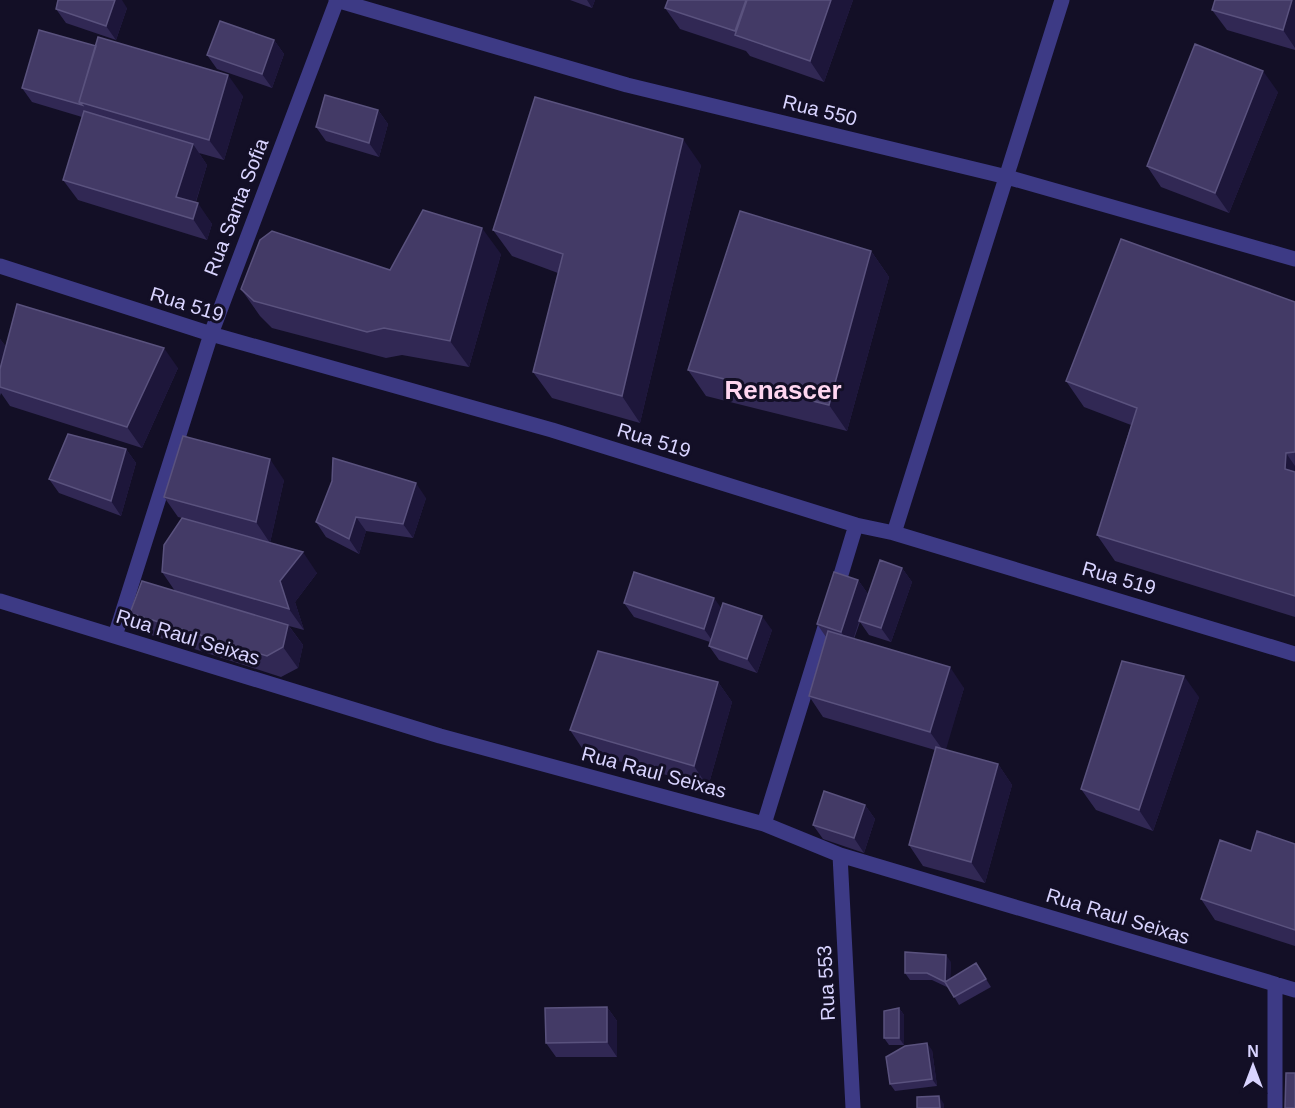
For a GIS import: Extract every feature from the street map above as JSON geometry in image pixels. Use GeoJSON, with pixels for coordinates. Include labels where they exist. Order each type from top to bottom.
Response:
{"type":"FeatureCollection","features":[{"type":"Feature","properties":{"kind":"street","name":"Rua 550"},"geometry":{"type":"LineString","coordinates":[[336,0],[627,85],[1007,177],[1295,259]]}},
{"type":"Feature","properties":{"kind":"street","name":"Rua Santa Sofia"},"geometry":{"type":"LineString","coordinates":[[115,636],[211,334],[336,0]]}},
{"type":"Feature","properties":{"kind":"street"},"geometry":{"type":"LineString","coordinates":[[894,533],[1062,0]]}},
{"type":"Feature","properties":{"kind":"street","name":"Rua 519"},"geometry":{"type":"LineString","coordinates":[[0,266],[211,334],[552,430],[856,525],[894,533],[1295,654]]}},
{"type":"Feature","properties":{"kind":"street"},"geometry":{"type":"LineString","coordinates":[[765,824],[856,525]]}},
{"type":"Feature","properties":{"kind":"street","name":"Rua Raul Seixas"},"geometry":{"type":"LineString","coordinates":[[0,601],[440,736],[765,824],[840,855],[1295,990]]}},
{"type":"Feature","properties":{"kind":"street","name":"Rua 553"},"geometry":{"type":"LineString","coordinates":[[840,855],[853,1108]]}},
{"type":"Feature","properties":{"kind":"street"},"geometry":{"type":"LineString","coordinates":[[1275,984],[1275,1108]]}},
{"type":"Feature","properties":{"kind":"building"},"geometry":{"type":"Polygon","coordinates":[[[58,0],[115,0],[106,26],[56,9],[58,0]]]}},
{"type":"Feature","properties":{"kind":"building"},"geometry":{"type":"Polygon","coordinates":[[[668,0],[746,0],[735,31],[665,8],[668,0]]]}},
{"type":"Feature","properties":{"kind":"building"},"geometry":{"type":"Polygon","coordinates":[[[747,0],[831,0],[810,61],[735,35],[747,0]]]}},
{"type":"Feature","properties":{"kind":"building"},"geometry":{"type":"Polygon","coordinates":[[[1215,0],[1292,0],[1283,30],[1212,10],[1215,0]]]}},
{"type":"Feature","properties":{"kind":"building"},"geometry":{"type":"Polygon","coordinates":[[[220,21],[274,40],[262,74],[207,55],[220,21]]]}},
{"type":"Feature","properties":{"kind":"building"},"geometry":{"type":"Polygon","coordinates":[[[39,30],[96,46],[79,102],[82,105],[22,88],[39,30]]]}},
{"type":"Feature","properties":{"kind":"building"},"geometry":{"type":"Polygon","coordinates":[[[98,37],[228,75],[209,140],[79,102],[98,37]]]}},
{"type":"Feature","properties":{"kind":"building"},"geometry":{"type":"Polygon","coordinates":[[[1195,44],[1263,71],[1215,193],[1147,166],[1195,44]]]}},
{"type":"Feature","properties":{"kind":"building"},"geometry":{"type":"Polygon","coordinates":[[[325,95],[378,110],[369,143],[316,127],[325,95]]]}},
{"type":"Feature","properties":{"kind":"building"},"geometry":{"type":"Polygon","coordinates":[[[535,97],[683,139],[622,396],[533,372],[563,254],[493,230],[535,97]]]}},
{"type":"Feature","properties":{"kind":"building"},"geometry":{"type":"Polygon","coordinates":[[[84,111],[193,144],[176,197],[198,203],[193,219],[63,180],[84,111]]]}},
{"type":"Feature","properties":{"kind":"building"},"geometry":{"type":"Polygon","coordinates":[[[423,210],[482,228],[450,341],[384,328],[367,332],[254,301],[241,289],[260,240],[272,231],[390,270],[423,210]]]}},
{"type":"Feature","properties":{"kind":"building"},"geometry":{"type":"Polygon","coordinates":[[[740,211],[871,251],[829,405],[688,370],[740,211]]]}},
{"type":"Feature","properties":{"kind":"building"},"geometry":{"type":"Polygon","coordinates":[[[1121,239],[1295,302],[1295,452],[1286,453],[1285,469],[1295,472],[1295,596],[1097,535],[1137,408],[1066,381],[1121,239]]]}},
{"type":"Feature","properties":{"kind":"building"},"geometry":{"type":"Polygon","coordinates":[[[17,304],[164,348],[127,427],[0,387],[0,369],[17,304]]]}},
{"type":"Feature","properties":{"kind":"building"},"geometry":{"type":"Polygon","coordinates":[[[68,434],[126,449],[111,501],[49,479],[68,434]]]}},
{"type":"Feature","properties":{"kind":"building"},"geometry":{"type":"Polygon","coordinates":[[[183,436],[270,459],[256,522],[164,497],[183,436]]]}},
{"type":"Feature","properties":{"kind":"building"},"geometry":{"type":"Polygon","coordinates":[[[333,458],[416,483],[403,524],[356,517],[349,539],[316,522],[332,481],[333,458]]]}},
{"type":"Feature","properties":{"kind":"building"},"geometry":{"type":"Polygon","coordinates":[[[182,518],[303,552],[280,581],[289,609],[162,572],[164,545],[182,518]]]}},
{"type":"Feature","properties":{"kind":"building"},"geometry":{"type":"Polygon","coordinates":[[[880,560],[902,568],[881,628],[859,621],[880,560]]]}},
{"type":"Feature","properties":{"kind":"building"},"geometry":{"type":"Polygon","coordinates":[[[634,572],[714,598],[704,629],[624,603],[634,572]]]}},
{"type":"Feature","properties":{"kind":"building"},"geometry":{"type":"Polygon","coordinates":[[[834,572],[858,580],[841,632],[817,624],[834,572]]]}},
{"type":"Feature","properties":{"kind":"building"},"geometry":{"type":"Polygon","coordinates":[[[142,581],[288,625],[283,647],[267,656],[130,613],[142,581]]]}},
{"type":"Feature","properties":{"kind":"building"},"geometry":{"type":"Polygon","coordinates":[[[723,603],[762,616],[747,659],[709,646],[723,603]]]}},
{"type":"Feature","properties":{"kind":"building"},"geometry":{"type":"Polygon","coordinates":[[[828,631],[950,667],[930,732],[809,696],[828,631]]]}},
{"type":"Feature","properties":{"kind":"building"},"geometry":{"type":"Polygon","coordinates":[[[598,651],[718,682],[694,766],[570,730],[598,651]]]}},
{"type":"Feature","properties":{"kind":"building"},"geometry":{"type":"Polygon","coordinates":[[[1122,661],[1184,676],[1139,810],[1081,789],[1122,661]]]}},
{"type":"Feature","properties":{"kind":"building"},"geometry":{"type":"Polygon","coordinates":[[[936,747],[998,764],[971,862],[909,845],[936,747]]]}},
{"type":"Feature","properties":{"kind":"building"},"geometry":{"type":"Polygon","coordinates":[[[824,791],[865,805],[854,838],[813,825],[824,791]]]}},
{"type":"Feature","properties":{"kind":"building"},"geometry":{"type":"Polygon","coordinates":[[[1257,831],[1295,844],[1295,930],[1201,899],[1220,840],[1251,851],[1257,831]]]}},
{"type":"Feature","properties":{"kind":"building"},"geometry":{"type":"Polygon","coordinates":[[[905,952],[946,955],[945,982],[927,973],[905,973],[905,952]]]}},
{"type":"Feature","properties":{"kind":"building"},"geometry":{"type":"Polygon","coordinates":[[[976,963],[986,979],[954,997],[945,982],[976,963]]]}},
{"type":"Feature","properties":{"kind":"building"},"geometry":{"type":"Polygon","coordinates":[[[607,1007],[607,1042],[546,1043],[545,1008],[607,1007]]]}},
{"type":"Feature","properties":{"kind":"building"},"geometry":{"type":"Polygon","coordinates":[[[899,1008],[899,1038],[884,1038],[884,1011],[899,1008]]]}},
{"type":"Feature","properties":{"kind":"building"},"geometry":{"type":"Polygon","coordinates":[[[927,1043],[932,1079],[890,1084],[886,1057],[905,1046],[927,1043]]]}},
{"type":"Feature","properties":{"kind":"building"},"geometry":{"type":"Polygon","coordinates":[[[1286,1073],[1295,1073],[1295,1108],[1285,1108],[1286,1073]]]}},
{"type":"Feature","properties":{"kind":"building"},"geometry":{"type":"Polygon","coordinates":[[[939,1096],[940,1108],[917,1108],[917,1097],[939,1096]]]}},
{"type":"Feature","properties":{"kind":"district","name":"Renascer"},"geometry":{"type":"Point","coordinates":[783,390]}}]}
